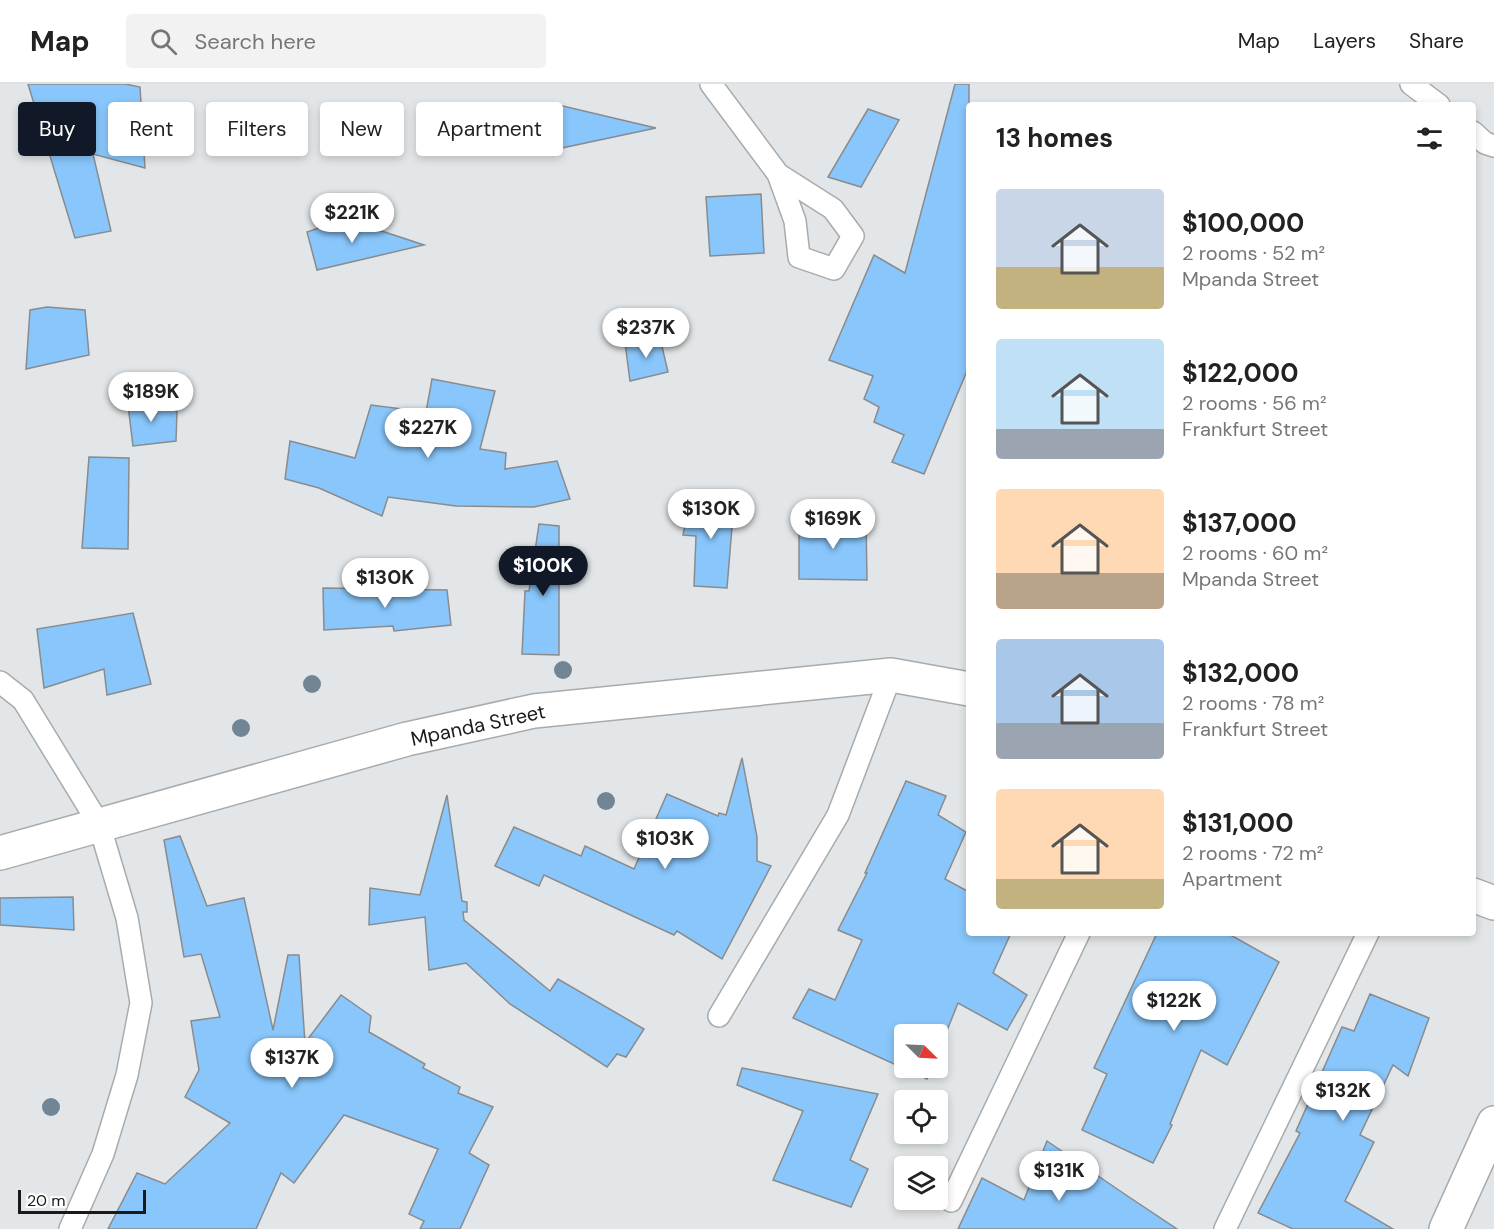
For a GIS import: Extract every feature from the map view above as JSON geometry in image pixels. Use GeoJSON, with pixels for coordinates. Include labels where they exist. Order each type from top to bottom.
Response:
{"type":"FeatureCollection","features":[{"type":"Feature","properties":{"kind":"street","name":"Mpanda Street"},"geometry":{"type":"LineString","coordinates":[[0,853],[407,739],[534,711],[891,675],[966,688]]}},
{"type":"Feature","properties":{"kind":"street"},"geometry":{"type":"LineString","coordinates":[[1476,896],[1494,903]]}},
{"type":"Feature","properties":{"kind":"street"},"geometry":{"type":"LineString","coordinates":[[1446,1229],[1494,1123]]}},
{"type":"Feature","properties":{"kind":"lane"},"geometry":{"type":"LineString","coordinates":[[711,84],[778,174]]}},
{"type":"Feature","properties":{"kind":"lane"},"geometry":{"type":"LineString","coordinates":[[1411,84],[1435,102]]}},
{"type":"Feature","properties":{"kind":"lane"},"geometry":{"type":"LineString","coordinates":[[1476,135],[1485,143],[1494,146]]}},
{"type":"Feature","properties":{"kind":"lane"},"geometry":{"type":"LineString","coordinates":[[719,1016],[838,815],[891,675]]}},
{"type":"Feature","properties":{"kind":"lane"},"geometry":{"type":"LineString","coordinates":[[0,682],[23,700],[99,824],[127,918],[141,1003],[127,1076],[103,1154],[69,1229]]}},
{"type":"Feature","properties":{"kind":"lane"},"geometry":{"type":"LineString","coordinates":[[951,1201],[1078,936]]}},
{"type":"Feature","properties":{"kind":"lane"},"geometry":{"type":"LineString","coordinates":[[1225,1229],[1367,936]]}},
{"type":"Feature","properties":{"kind":"building"},"geometry":{"type":"Polygon","coordinates":[[[28,84],[125,84],[140,87],[141,102],[108,102],[108,156],[144,156],[145,168],[96,155],[96,102],[33,102],[28,84]]]}},
{"type":"Feature","properties":{"kind":"building"},"geometry":{"type":"Polygon","coordinates":[[[955,84],[969,84],[969,102],[966,102],[966,373],[924,474],[892,462],[904,435],[874,422],[879,407],[864,399],[873,376],[829,360],[874,255],[905,273],[955,84]]]}},
{"type":"Feature","properties":{"kind":"building"},"geometry":{"type":"Polygon","coordinates":[[[563,106],[656,128],[563,148],[563,106]]]}},
{"type":"Feature","properties":{"kind":"building"},"geometry":{"type":"Polygon","coordinates":[[[868,109],[899,120],[861,187],[828,177],[868,109]]]}},
{"type":"Feature","properties":{"kind":"building"},"geometry":{"type":"Polygon","coordinates":[[[50,156],[93,156],[111,231],[75,238],[50,156]]]}},
{"type":"Feature","properties":{"kind":"building"},"geometry":{"type":"Polygon","coordinates":[[[761,194],[764,253],[710,256],[706,197],[761,194]]]}},
{"type":"Feature","properties":{"kind":"building"},"geometry":{"type":"Polygon","coordinates":[[[345,219],[424,245],[317,270],[307,232],[345,219]]]}},
{"type":"Feature","properties":{"kind":"building"},"geometry":{"type":"Polygon","coordinates":[[[47,307],[85,310],[89,355],[26,369],[30,310],[47,307]]]}},
{"type":"Feature","properties":{"kind":"building"},"geometry":{"type":"Polygon","coordinates":[[[660,338],[668,372],[630,381],[625,343],[660,338]]]}},
{"type":"Feature","properties":{"kind":"building"},"geometry":{"type":"Polygon","coordinates":[[[432,379],[495,391],[480,449],[506,453],[505,469],[557,461],[570,499],[534,507],[456,506],[388,497],[382,516],[319,488],[285,479],[290,441],[355,458],[371,405],[426,412],[432,379]]]}},
{"type":"Feature","properties":{"kind":"building"},"geometry":{"type":"Polygon","coordinates":[[[127,397],[177,411],[176,441],[133,446],[127,397]]]}},
{"type":"Feature","properties":{"kind":"building"},"geometry":{"type":"Polygon","coordinates":[[[89,457],[129,458],[128,549],[82,548],[89,457]]]}},
{"type":"Feature","properties":{"kind":"building"},"geometry":{"type":"Polygon","coordinates":[[[690,498],[734,503],[727,588],[694,586],[696,536],[683,535],[690,498]]]}},
{"type":"Feature","properties":{"kind":"building"},"geometry":{"type":"Polygon","coordinates":[[[866,518],[867,580],[799,579],[799,521],[866,518]]]}},
{"type":"Feature","properties":{"kind":"building"},"geometry":{"type":"Polygon","coordinates":[[[539,524],[559,526],[559,655],[522,654],[525,591],[529,591],[539,524]]]}},
{"type":"Feature","properties":{"kind":"building"},"geometry":{"type":"Polygon","coordinates":[[[323,588],[447,590],[451,625],[394,631],[393,626],[324,630],[323,588]]]}},
{"type":"Feature","properties":{"kind":"building"},"geometry":{"type":"Polygon","coordinates":[[[133,613],[151,684],[107,695],[104,669],[44,688],[37,629],[133,613]]]}},
{"type":"Feature","properties":{"kind":"building"},"geometry":{"type":"Polygon","coordinates":[[[742,758],[757,837],[757,861],[771,866],[722,959],[677,931],[674,935],[544,875],[539,886],[495,866],[514,827],[581,856],[585,846],[634,869],[667,794],[718,816],[719,813],[726,815],[742,758]]]}},
{"type":"Feature","properties":{"kind":"building"},"geometry":{"type":"Polygon","coordinates":[[[906,781],[946,796],[938,815],[966,832],[945,879],[966,890],[966,936],[1010,936],[993,973],[1027,995],[1007,1030],[958,1003],[948,1028],[948,1024],[894,1024],[894,1064],[793,1018],[809,989],[835,1000],[862,940],[838,930],[867,873],[865,873],[906,781]]]}},
{"type":"Feature","properties":{"kind":"building"},"geometry":{"type":"Polygon","coordinates":[[[447,795],[462,901],[467,902],[467,912],[463,912],[464,920],[550,991],[558,979],[644,1029],[626,1057],[617,1054],[607,1067],[510,1004],[466,963],[429,970],[425,917],[369,925],[370,888],[420,895],[447,795]]]}},
{"type":"Feature","properties":{"kind":"building"},"geometry":{"type":"Polygon","coordinates":[[[180,836],[207,906],[244,898],[273,1030],[288,955],[299,955],[305,1043],[341,995],[371,1016],[369,1032],[425,1064],[423,1068],[460,1087],[458,1093],[493,1107],[469,1153],[489,1165],[460,1229],[420,1229],[424,1221],[409,1214],[438,1149],[344,1115],[294,1183],[281,1173],[256,1229],[108,1229],[137,1173],[165,1184],[230,1123],[185,1097],[199,1070],[191,1021],[220,1017],[201,954],[184,957],[164,840],[180,836]]]}},
{"type":"Feature","properties":{"kind":"building"},"geometry":{"type":"Polygon","coordinates":[[[73,897],[74,930],[0,925],[0,898],[73,897]]]}},
{"type":"Feature","properties":{"kind":"building"},"geometry":{"type":"Polygon","coordinates":[[[1156,936],[1232,936],[1279,962],[1227,1065],[1201,1050],[1170,1124],[1172,1125],[1153,1163],[1082,1130],[1107,1074],[1094,1068],[1156,936]]]}},
{"type":"Feature","properties":{"kind":"building"},"geometry":{"type":"Polygon","coordinates":[[[1370,994],[1429,1018],[1408,1076],[1393,1065],[1360,1135],[1374,1142],[1345,1201],[1393,1229],[1293,1229],[1258,1213],[1300,1133],[1296,1131],[1342,1027],[1354,1031],[1370,994]]]}},
{"type":"Feature","properties":{"kind":"building"},"geometry":{"type":"Polygon","coordinates":[[[742,1068],[878,1094],[850,1160],[868,1169],[851,1207],[773,1180],[803,1111],[737,1085],[742,1068]]]}},
{"type":"Feature","properties":{"kind":"building"},"geometry":{"type":"Polygon","coordinates":[[[1047,1141],[1177,1229],[958,1229],[982,1178],[1024,1200],[1047,1141]]]}}]}
